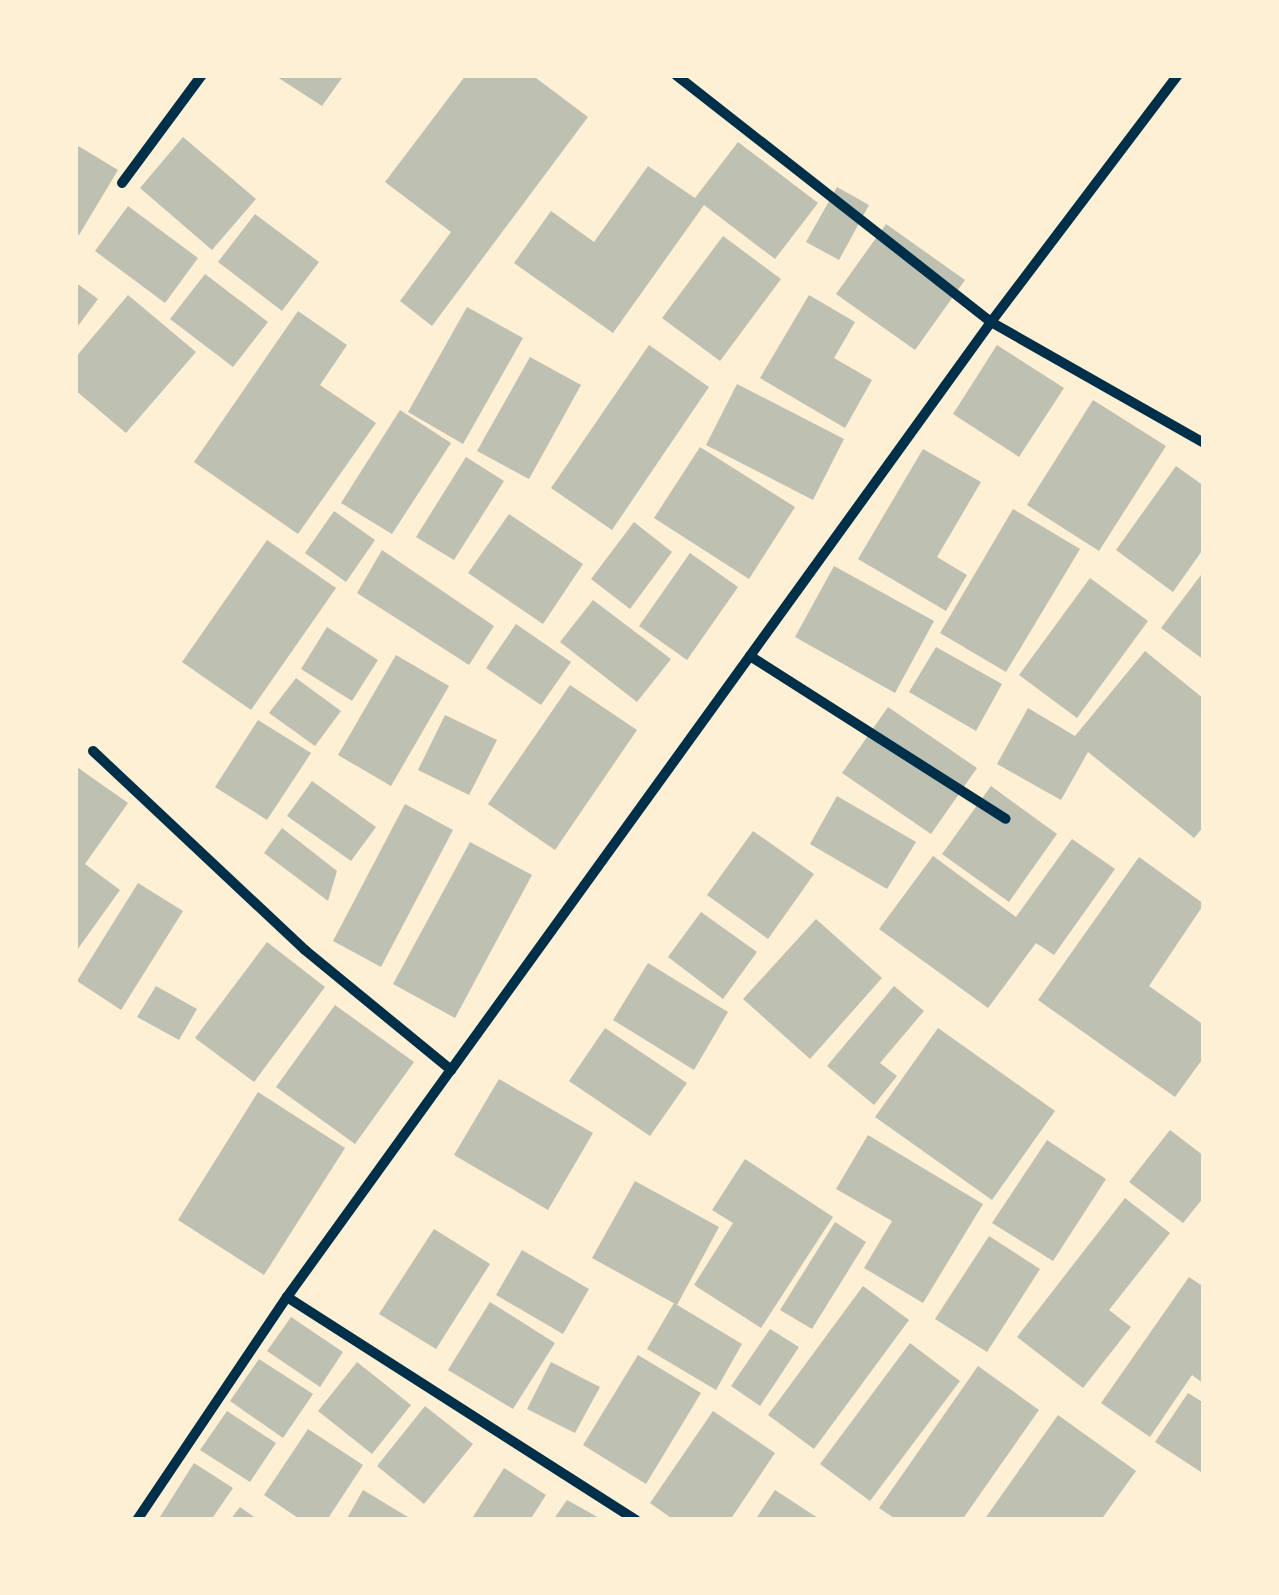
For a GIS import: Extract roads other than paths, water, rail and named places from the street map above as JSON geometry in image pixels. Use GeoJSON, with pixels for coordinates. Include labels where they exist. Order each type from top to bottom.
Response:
{"type":"FeatureCollection","features":[{"type":"Feature","properties":{"kind":"street"},"geometry":{"type":"LineString","coordinates":[[122,183],[202,75]]}},
{"type":"Feature","properties":{"kind":"street"},"geometry":{"type":"LineString","coordinates":[[676,75],[990,322],[1204,442]]}},
{"type":"Feature","properties":{"kind":"street"},"geometry":{"type":"LineString","coordinates":[[137,1520],[287,1298],[451,1070],[990,322],[1178,75]]}},
{"type":"Feature","properties":{"kind":"street"},"geometry":{"type":"LineString","coordinates":[[750,656],[1006,819]]}},
{"type":"Feature","properties":{"kind":"street"},"geometry":{"type":"LineString","coordinates":[[93,751],[305,950],[451,1070]]}},
{"type":"Feature","properties":{"kind":"street"},"geometry":{"type":"LineString","coordinates":[[287,1298],[636,1520]]}}]}
